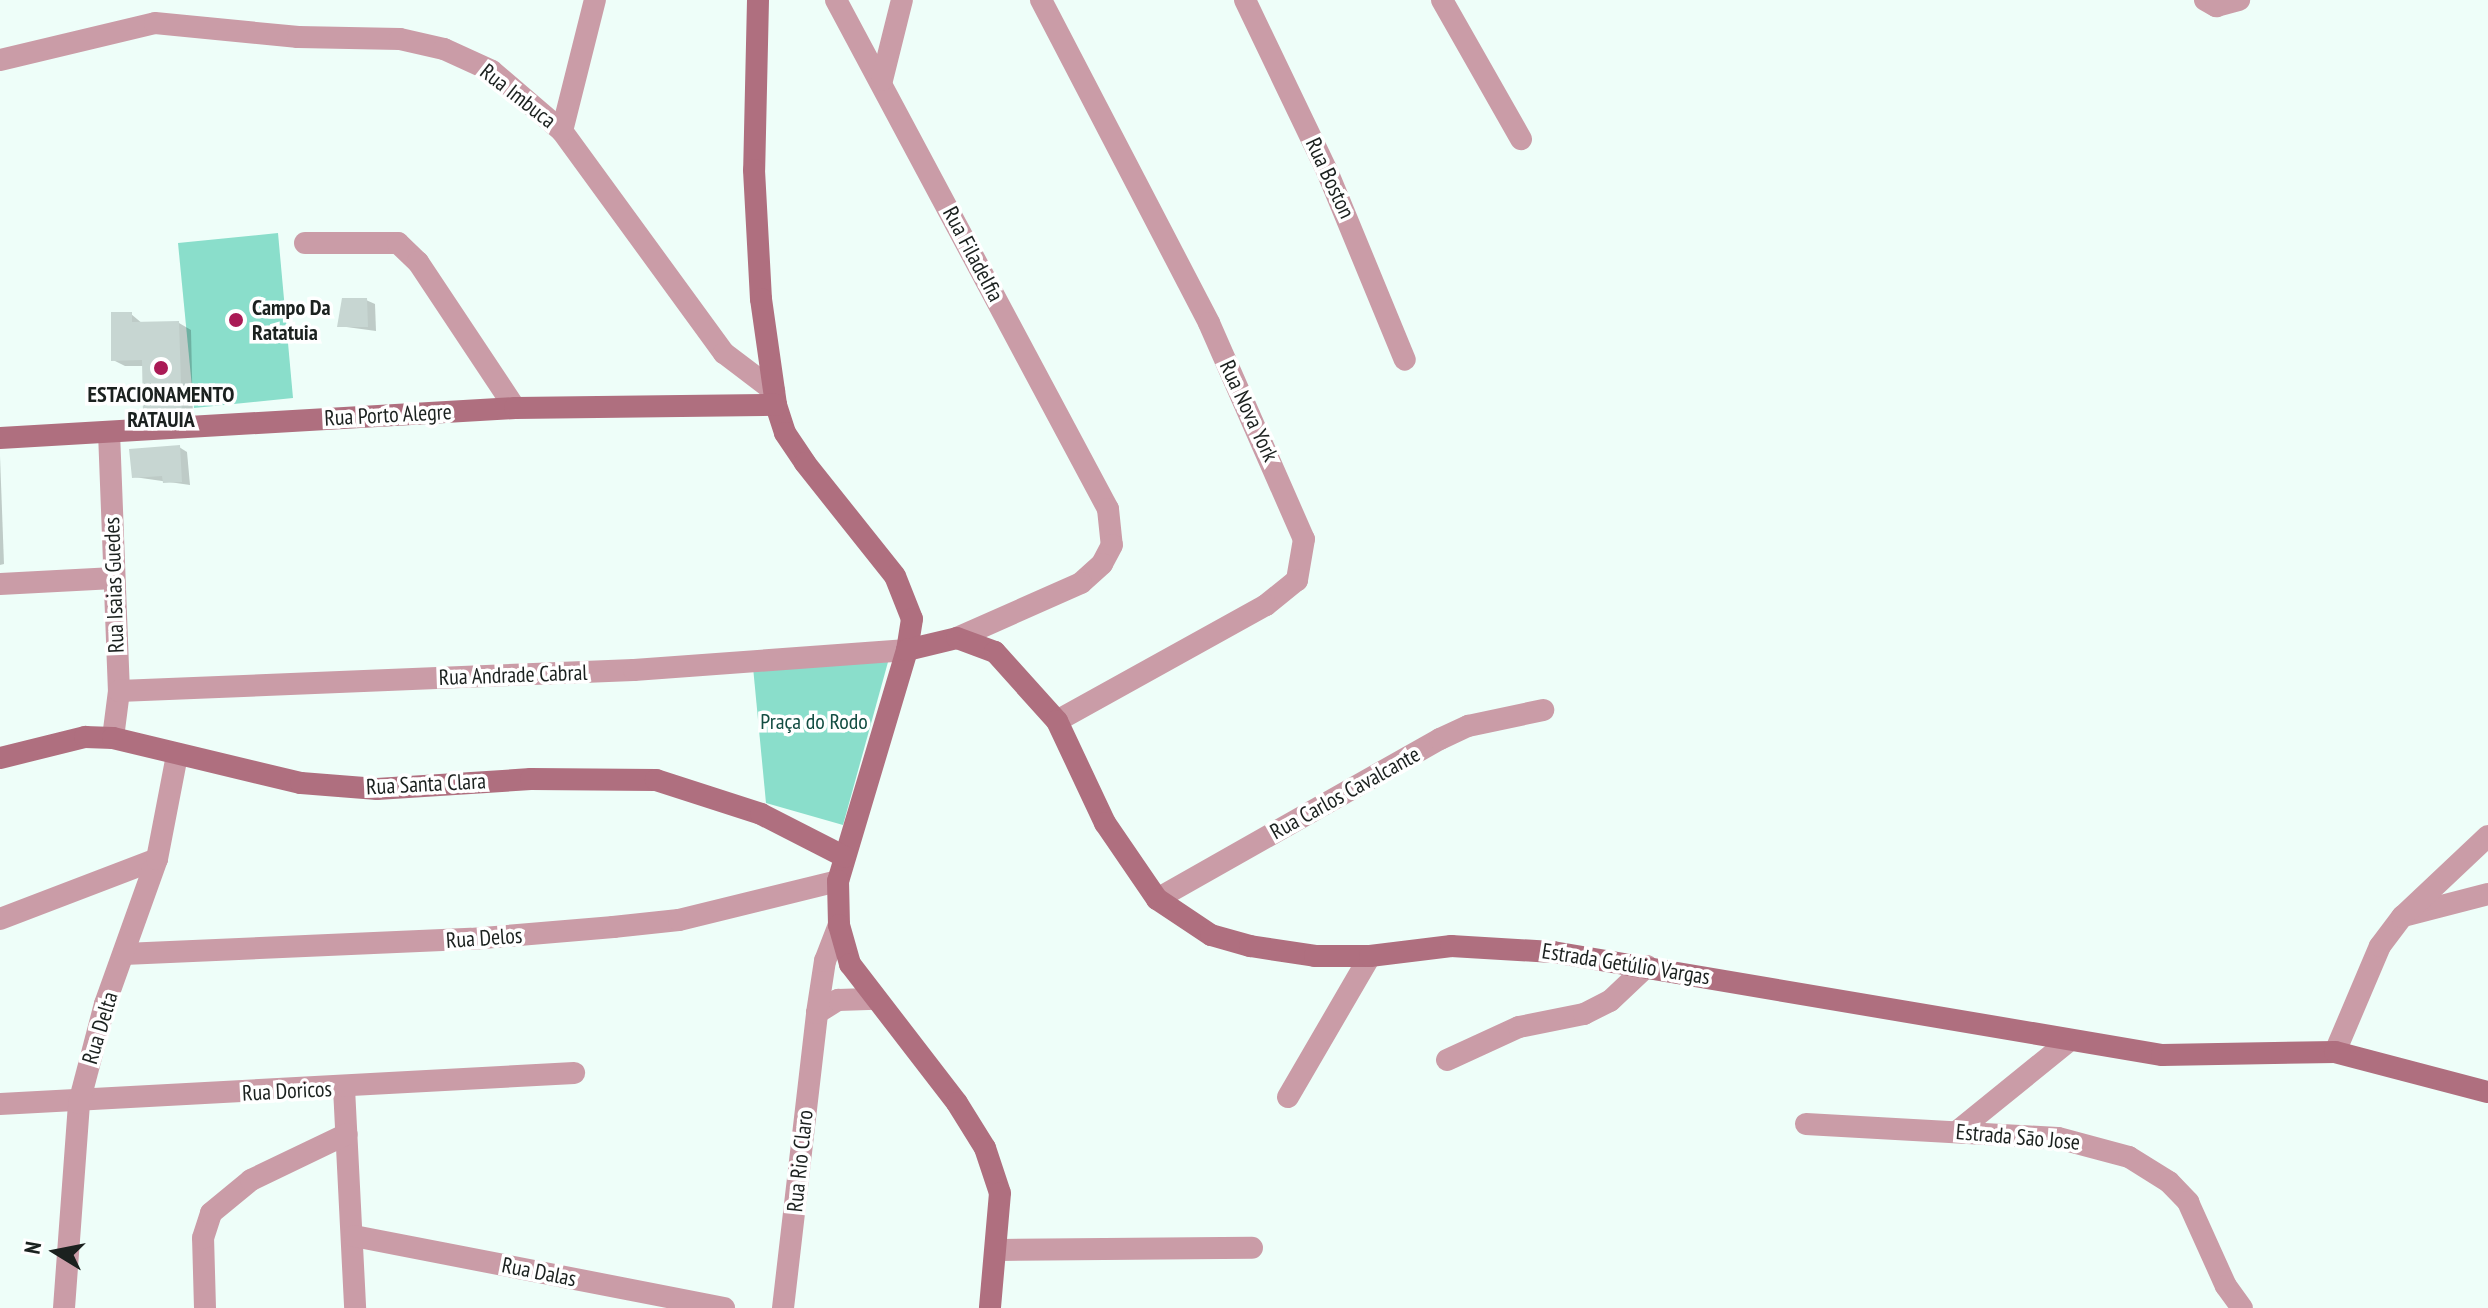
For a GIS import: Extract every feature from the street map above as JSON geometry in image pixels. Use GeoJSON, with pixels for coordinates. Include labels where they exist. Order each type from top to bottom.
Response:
{"type":"FeatureCollection","features":[{"type":"Feature","properties":{"kind":"main road"},"geometry":{"type":"LineString","coordinates":[[758,0],[754,170],[761,299],[775,398],[785,433],[805,463],[881,555],[906,594],[912,619],[907,650],[838,881],[839,925],[850,964],[985,1148],[1000,1193],[999,1250],[990,1308]]}},
{"type":"Feature","properties":{"kind":"main road","name":"Rua Porto Alegre"},"geometry":{"type":"LineString","coordinates":[[0,438],[515,408],[775,398]]}},
{"type":"Feature","properties":{"kind":"main road"},"geometry":{"type":"LineString","coordinates":[[907,650],[957,638]]}},
{"type":"Feature","properties":{"kind":"main road","name":"Estrada Getúlio Vargas"},"geometry":{"type":"LineString","coordinates":[[957,638],[995,652],[1057,721],[1105,823],[1157,899],[1211,935],[1250,946],[1315,956],[1370,956],[1451,946],[1502,947],[1647,966],[2162,1055],[2335,1052],[2488,1092]]}},
{"type":"Feature","properties":{"kind":"main road","name":"Rua Santa Clara"},"geometry":{"type":"LineString","coordinates":[[0,758],[85,737],[113,738],[301,783],[377,789],[531,779],[656,780],[761,814],[845,857]]}},
{"type":"Feature","properties":{"kind":"street"},"geometry":{"type":"LineString","coordinates":[[562,131],[595,0]]}},
{"type":"Feature","properties":{"kind":"street","name":"Rua Filadelfia"},"geometry":{"type":"LineString","coordinates":[[836,0],[882,80],[1108,509],[1112,545],[1081,583],[957,638]]}},
{"type":"Feature","properties":{"kind":"street"},"geometry":{"type":"LineString","coordinates":[[882,80],[902,0]]}},
{"type":"Feature","properties":{"kind":"street","name":"Rua Nova York"},"geometry":{"type":"LineString","coordinates":[[1041,0],[1209,323],[1304,539],[1297,580],[1266,605],[1057,721]]}},
{"type":"Feature","properties":{"kind":"street","name":"Rua Boston"},"geometry":{"type":"LineString","coordinates":[[1245,0],[1327,171],[1405,360]]}},
{"type":"Feature","properties":{"kind":"street"},"geometry":{"type":"LineString","coordinates":[[1442,0],[1521,139]]}},
{"type":"Feature","properties":{"kind":"street"},"geometry":{"type":"LineString","coordinates":[[2205,0],[2216,6],[2239,0]]}},
{"type":"Feature","properties":{"kind":"street","name":"Rua Imbuca"},"geometry":{"type":"LineString","coordinates":[[0,60],[155,23],[298,37],[400,39],[444,49],[492,71],[562,131],[724,353],[775,398]]}},
{"type":"Feature","properties":{"kind":"street"},"geometry":{"type":"LineString","coordinates":[[305,243],[398,243],[418,262],[515,408]]}},
{"type":"Feature","properties":{"kind":"street","name":"Rua Isaias Guedes"},"geometry":{"type":"LineString","coordinates":[[109,432],[119,691],[113,738]]}},
{"type":"Feature","properties":{"kind":"street"},"geometry":{"type":"LineString","coordinates":[[0,584],[114,578]]}},
{"type":"Feature","properties":{"kind":"street","name":"Rua Andrade Cabral"},"geometry":{"type":"LineString","coordinates":[[119,691],[634,670],[907,650]]}},
{"type":"Feature","properties":{"kind":"street","name":"Rua Carlos Cavalcante"},"geometry":{"type":"LineString","coordinates":[[1157,899],[1440,739],[1468,726],[1543,710]]}},
{"type":"Feature","properties":{"kind":"street","name":"Rua Delta"},"geometry":{"type":"LineString","coordinates":[[64,1308],[79,1103],[124,954],[157,859],[177,755]]}},
{"type":"Feature","properties":{"kind":"street"},"geometry":{"type":"LineString","coordinates":[[2335,1052],[2362,979],[2402,917],[2488,836]]}},
{"type":"Feature","properties":{"kind":"street"},"geometry":{"type":"LineString","coordinates":[[0,919],[157,859]]}},
{"type":"Feature","properties":{"kind":"street","name":"Rua Delos"},"geometry":{"type":"LineString","coordinates":[[124,954],[471,939],[613,927],[679,920],[838,881]]}},
{"type":"Feature","properties":{"kind":"street"},"geometry":{"type":"LineString","coordinates":[[2402,917],[2488,894]]}},
{"type":"Feature","properties":{"kind":"street","name":"Rua Rio Claro"},"geometry":{"type":"LineString","coordinates":[[783,1308],[817,1013],[825,961],[839,925]]}},
{"type":"Feature","properties":{"kind":"street"},"geometry":{"type":"LineString","coordinates":[[1288,1097],[1370,956]]}},
{"type":"Feature","properties":{"kind":"street"},"geometry":{"type":"LineString","coordinates":[[1447,1060],[1519,1027],[1584,1014],[1610,1001],[1647,966]]}},
{"type":"Feature","properties":{"kind":"street"},"geometry":{"type":"LineString","coordinates":[[817,1013],[838,1000],[876,999]]}},
{"type":"Feature","properties":{"kind":"street"},"geometry":{"type":"LineString","coordinates":[[1959,1130],[2069,1041]]}},
{"type":"Feature","properties":{"kind":"street","name":"Rua Doricos"},"geometry":{"type":"LineString","coordinates":[[0,1104],[79,1103],[574,1073]]}},
{"type":"Feature","properties":{"kind":"street"},"geometry":{"type":"LineString","coordinates":[[344,1088],[354,1236],[355,1308]]}},
{"type":"Feature","properties":{"kind":"street","name":"Estrada Sāo Jose"},"geometry":{"type":"LineString","coordinates":[[1806,1124],[1959,1130],[2099,1146],[2169,1182],[2188,1202],[2226,1286],[2242,1308]]}},
{"type":"Feature","properties":{"kind":"street"},"geometry":{"type":"LineString","coordinates":[[205,1308],[203,1238],[211,1213],[251,1180],[347,1134]]}},
{"type":"Feature","properties":{"kind":"street","name":"Rua Dalas"},"geometry":{"type":"LineString","coordinates":[[354,1236],[724,1308]]}},
{"type":"Feature","properties":{"kind":"street"},"geometry":{"type":"LineString","coordinates":[[999,1250],[1252,1248]]}},
{"type":"Feature","properties":{"kind":"green space","name":"Campo Da Ratatuia"},"geometry":{"type":"Polygon","coordinates":[[[278,233],[293,398],[194,408],[178,243],[278,233]]]}},
{"type":"Feature","properties":{"kind":"green space","name":"Praça do Rodo"},"geometry":{"type":"Polygon","coordinates":[[[888,662],[843,825],[766,803],[753,667],[888,662]]]}},
{"type":"Feature","properties":{"kind":"building"},"geometry":{"type":"Polygon","coordinates":[[[342,298],[367,298],[368,327],[337,327],[342,298]]]}},
{"type":"Feature","properties":{"kind":"building","name":"ESTACIONAMENTO RATAUIA"},"geometry":{"type":"Polygon","coordinates":[[[111,312],[132,312],[132,322],[179,321],[182,413],[143,415],[142,360],[111,361],[111,312]]]}},
{"type":"Feature","properties":{"kind":"building"},"geometry":{"type":"Polygon","coordinates":[[[180,445],[182,482],[163,483],[162,476],[132,478],[129,449],[180,445]]]}},
{"type":"Feature","properties":{"kind":"place","name":"Campo Da Ratatuia"},"geometry":{"type":"Point","coordinates":[236,320]}},
{"type":"Feature","properties":{"kind":"place","name":"ESTACIONAMENTO RATAUIA"},"geometry":{"type":"Point","coordinates":[161,368]}}]}
